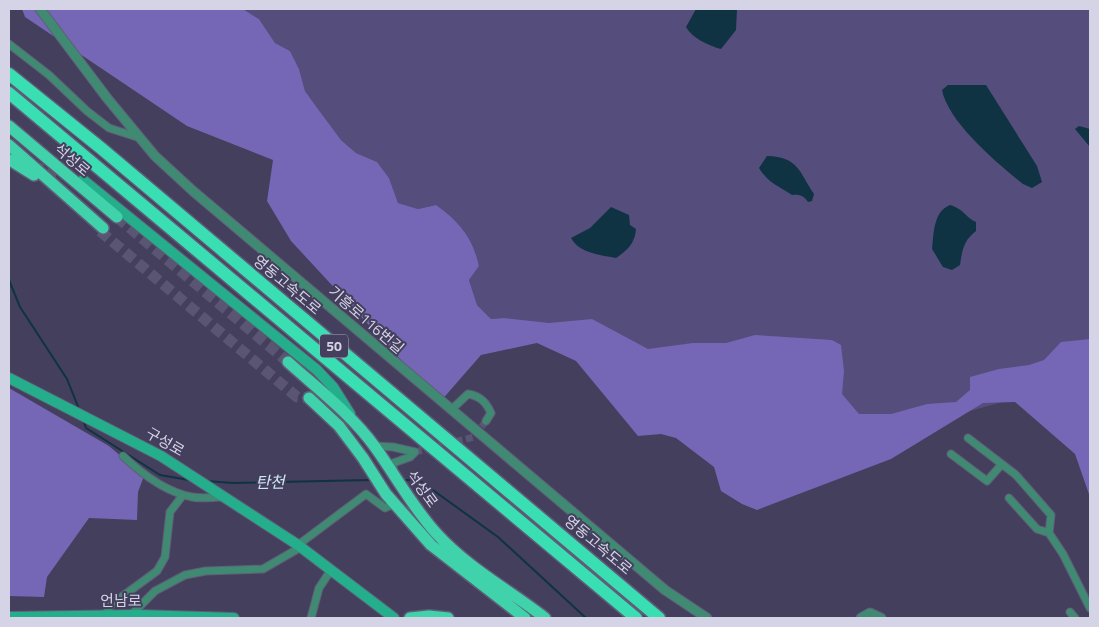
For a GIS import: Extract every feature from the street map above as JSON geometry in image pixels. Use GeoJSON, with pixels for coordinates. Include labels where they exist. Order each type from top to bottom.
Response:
{"type":"FeatureCollection","features":[{"type":"Feature","properties":{"kind":"highway","name":"영동고속도로"},"geometry":{"type":"LineString","coordinates":[[9,74],[102,149],[659,618]]}},
{"type":"Feature","properties":{"kind":"highway","name":"영동고속도로"},"geometry":{"type":"LineString","coordinates":[[9,94],[636,618]]}},
{"type":"Feature","properties":{"kind":"highway","name":"석성로"},"geometry":{"type":"LineString","coordinates":[[9,126],[117,217]]}},
{"type":"Feature","properties":{"kind":"highway","name":"석성로"},"geometry":{"type":"LineString","coordinates":[[9,145],[101,230],[31,172],[9,160]]}},
{"type":"Feature","properties":{"kind":"highway","name":"석성로"},"geometry":{"type":"LineString","coordinates":[[288,362],[360,429],[437,534],[473,567],[513,593],[545,618]]}},
{"type":"Feature","properties":{"kind":"highway","name":"석성로"},"geometry":{"type":"LineString","coordinates":[[308,398],[339,426],[364,458],[386,494],[431,545],[525,618]]}},
{"type":"Feature","properties":{"kind":"highway"},"geometry":{"type":"LineString","coordinates":[[410,618],[429,616],[448,618]]}},
{"type":"Feature","properties":{"kind":"main road"},"geometry":{"type":"LineString","coordinates":[[83,180],[317,370],[333,387],[360,429]]}},
{"type":"Feature","properties":{"kind":"main road","name":"구성로"},"geometry":{"type":"LineString","coordinates":[[9,378],[126,437],[187,472],[300,546],[394,618]]}},
{"type":"Feature","properties":{"kind":"main road","name":"언남로"},"geometry":{"type":"LineString","coordinates":[[9,617],[234,618]]}},
{"type":"Feature","properties":{"kind":"street","name":"기흥로116번길"},"geometry":{"type":"LineString","coordinates":[[40,9],[155,156],[193,191],[666,590],[707,618]]}},
{"type":"Feature","properties":{"kind":"street"},"geometry":{"type":"LineString","coordinates":[[9,44],[49,75],[87,111],[109,128],[140,138]]}},
{"type":"Feature","properties":{"kind":"street"},"geometry":{"type":"LineString","coordinates":[[109,128],[118,130],[121,128],[122,116]]}},
{"type":"Feature","properties":{"kind":"street"},"geometry":{"type":"LineString","coordinates":[[452,410],[468,394],[475,395],[482,399],[491,413],[486,421]]}},
{"type":"Feature","properties":{"kind":"street"},"geometry":{"type":"LineString","coordinates":[[968,438],[1016,475],[1051,515],[1049,533],[1090,604]]}},
{"type":"Feature","properties":{"kind":"street"},"geometry":{"type":"LineString","coordinates":[[377,450],[393,447],[415,452],[410,457],[393,463],[393,469]]}},
{"type":"Feature","properties":{"kind":"street"},"geometry":{"type":"LineString","coordinates":[[951,454],[987,481],[1002,464]]}},
{"type":"Feature","properties":{"kind":"street"},"geometry":{"type":"LineString","coordinates":[[123,456],[144,476],[183,495],[226,498]]}},
{"type":"Feature","properties":{"kind":"street"},"geometry":{"type":"LineString","coordinates":[[129,617],[155,591],[185,575],[206,571],[264,569],[300,546],[366,494],[385,508],[394,504]]}},
{"type":"Feature","properties":{"kind":"street"},"geometry":{"type":"LineString","coordinates":[[104,617],[112,604],[157,571],[165,557],[170,512],[183,495]]}},
{"type":"Feature","properties":{"kind":"street"},"geometry":{"type":"LineString","coordinates":[[1010,498],[1037,529],[1049,533]]}},
{"type":"Feature","properties":{"kind":"street"},"geometry":{"type":"LineString","coordinates":[[311,618],[319,588],[330,570]]}},
{"type":"Feature","properties":{"kind":"street"},"geometry":{"type":"LineString","coordinates":[[861,618],[870,613],[881,618]]}},
{"type":"Feature","properties":{"kind":"shaded area"},"geometry":{"type":"Polygon","coordinates":[[[22,9],[243,9],[259,19],[275,43],[290,51],[299,69],[305,91],[341,140],[356,153],[377,162],[389,178],[398,203],[418,209],[436,205],[452,217],[464,231],[473,247],[479,266],[469,280],[477,305],[491,319],[504,318],[549,323],[592,319],[648,349],[693,343],[726,343],[755,335],[832,340],[841,345],[844,371],[842,394],[859,414],[891,414],[927,404],[956,402],[970,390],[970,377],[999,369],[1029,365],[1044,360],[1061,342],[1090,339],[1090,497],[1075,454],[1015,402],[983,403],[891,459],[757,510],[742,504],[721,491],[714,467],[676,438],[661,434],[638,436],[576,361],[537,343],[481,355],[440,402],[291,241],[267,201],[273,160],[187,126],[25,17],[22,9]]]}},
{"type":"Feature","properties":{"kind":"shaded area"},"geometry":{"type":"Polygon","coordinates":[[[243,9],[1090,9],[1090,377],[893,433],[599,353],[504,318],[491,319],[477,305],[469,280],[479,266],[473,247],[464,231],[452,217],[436,205],[418,209],[398,203],[389,178],[377,162],[356,153],[341,140],[305,91],[299,69],[290,51],[275,43],[259,19],[243,9]]]}},
{"type":"Feature","properties":{"kind":"shaded area"},"geometry":{"type":"Polygon","coordinates":[[[9,388],[109,446],[144,476],[138,492],[137,520],[89,518],[47,577],[44,597],[9,596],[9,388]]]}},
{"type":"Feature","properties":{"kind":"water"},"geometry":{"type":"Polygon","coordinates":[[[696,9],[737,9],[736,30],[721,49],[701,41],[692,35],[686,27],[696,9]]]}},
{"type":"Feature","properties":{"kind":"water"},"geometry":{"type":"Polygon","coordinates":[[[948,85],[986,85],[1037,166],[1042,182],[1032,188],[1023,184],[975,142],[946,102],[942,90],[948,85]]]}},
{"type":"Feature","properties":{"kind":"water"},"geometry":{"type":"Polygon","coordinates":[[[1079,126],[1090,129],[1090,147],[1075,129],[1079,126]]]}},
{"type":"Feature","properties":{"kind":"water"},"geometry":{"type":"Polygon","coordinates":[[[767,156],[786,159],[797,167],[814,194],[812,201],[808,202],[802,196],[792,195],[766,177],[759,168],[767,156]]]}},
{"type":"Feature","properties":{"kind":"water"},"geometry":{"type":"Polygon","coordinates":[[[950,205],[976,222],[976,231],[964,246],[960,265],[952,270],[943,267],[932,249],[937,218],[944,208],[950,205]]]}},
{"type":"Feature","properties":{"kind":"water"},"geometry":{"type":"Polygon","coordinates":[[[611,207],[629,215],[630,225],[636,229],[630,246],[616,258],[585,250],[579,247],[571,238],[590,228],[611,207]]]}},
{"type":"Feature","properties":{"kind":"waterway","name":"탄천"},"geometry":{"type":"LineString","coordinates":[[9,280],[20,307],[67,379],[79,409]]}},
{"type":"Feature","properties":{"kind":"waterway","name":"탄천"},"geometry":{"type":"LineString","coordinates":[[83,420],[86,428],[160,475],[189,480]]}},
{"type":"Feature","properties":{"kind":"waterway","name":"탄천"},"geometry":{"type":"LineString","coordinates":[[206,481],[233,483],[371,480]]}},
{"type":"Feature","properties":{"kind":"waterway","name":"탄천"},"geometry":{"type":"LineString","coordinates":[[404,480],[419,480],[498,537],[586,618]]}},
{"type":"Feature","properties":{"kind":"tunnel"},"geometry":{"type":"LineString","coordinates":[[33,166],[67,176]]}},
{"type":"Feature","properties":{"kind":"tunnel"},"geometry":{"type":"LineString","coordinates":[[117,217],[288,362]]}},
{"type":"Feature","properties":{"kind":"tunnel"},"geometry":{"type":"LineString","coordinates":[[100,231],[297,397],[309,398]]}},
{"type":"Feature","properties":{"kind":"tunnel"},"geometry":{"type":"LineString","coordinates":[[415,452],[474,437],[486,421]]}}]}
